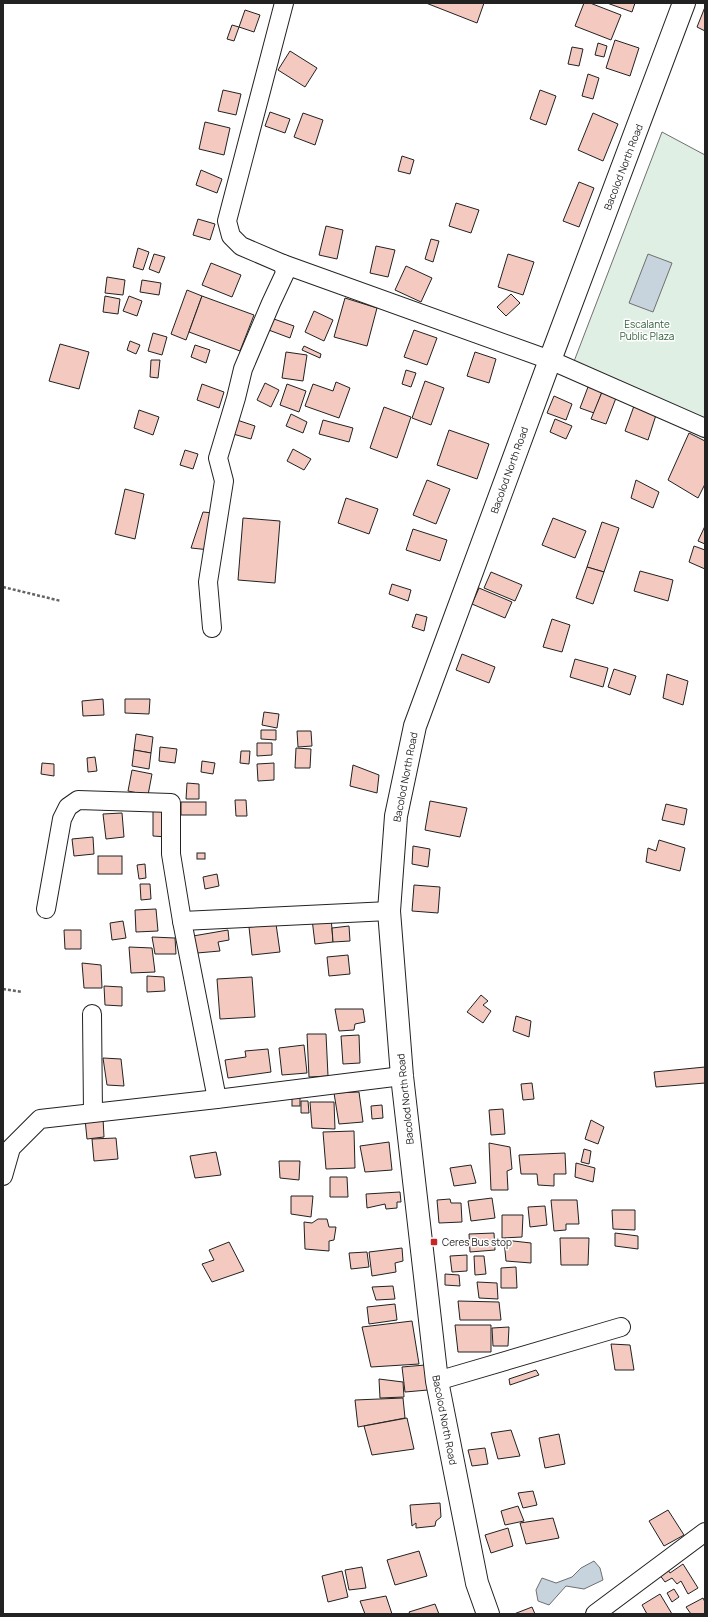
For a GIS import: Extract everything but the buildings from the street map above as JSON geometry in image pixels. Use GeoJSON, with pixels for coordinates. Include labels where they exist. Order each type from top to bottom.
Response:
{"type":"FeatureCollection","features":[{"type":"Feature","properties":{"kind":"highway","name":"Bacolod North Road"},"geometry":{"type":"LineString","coordinates":[[488,1614],[477,1583],[437,1381],[402,1076],[389,911],[396,816],[415,726],[684,3]]}},
{"type":"Feature","properties":{"kind":"street"},"geometry":{"type":"LineString","coordinates":[[284,3],[227,221],[231,236],[241,246],[283,264],[550,360],[705,428]]}},
{"type":"Feature","properties":{"kind":"street"},"geometry":{"type":"LineString","coordinates":[[212,628],[208,582],[224,481],[218,458],[243,369],[285,273],[283,264]]}},
{"type":"Feature","properties":{"kind":"street"},"geometry":{"type":"LineString","coordinates":[[46,909],[62,819],[68,807],[78,800],[171,803],[171,854],[182,921],[217,1099]]}},
{"type":"Feature","properties":{"kind":"street"},"geometry":{"type":"LineString","coordinates":[[182,921],[389,911]]}},
{"type":"Feature","properties":{"kind":"street"},"geometry":{"type":"LineString","coordinates":[[92,1014],[93,1112]]}},
{"type":"Feature","properties":{"kind":"street"},"geometry":{"type":"LineString","coordinates":[[3,1176],[11,1148],[40,1119],[402,1076]]}},
{"type":"Feature","properties":{"kind":"street"},"geometry":{"type":"LineString","coordinates":[[437,1381],[621,1327]]}},
{"type":"Feature","properties":{"kind":"street"},"geometry":{"type":"LineString","coordinates":[[595,1614],[705,1532]]}},
{"type":"Feature","properties":{"kind":"path"},"geometry":{"type":"LineString","coordinates":[[3,587],[61,601]]}},
{"type":"Feature","properties":{"kind":"path"},"geometry":{"type":"LineString","coordinates":[[3,989],[22,992]]}},
{"type":"Feature","properties":{"kind":"green space","name":"Escalante Public Plaza"},"geometry":{"type":"Polygon","coordinates":[[[662,132],[705,155],[705,419],[573,364],[662,132]]]}},
{"type":"Feature","properties":{"kind":"shaded area"},"geometry":{"type":"Polygon","coordinates":[[[648,254],[672,263],[653,312],[629,303],[648,254]]]}},
{"type":"Feature","properties":{"kind":"shaded area"},"geometry":{"type":"Polygon","coordinates":[[[594,1561],[600,1568],[603,1580],[584,1589],[566,1586],[549,1605],[538,1601],[536,1590],[542,1578],[556,1583],[572,1577],[581,1568],[594,1561]]]}},
{"type":"Feature","properties":{"kind":"place","name":"Ceres Bus stop"},"geometry":{"type":"Point","coordinates":[434,1242]}}]}
